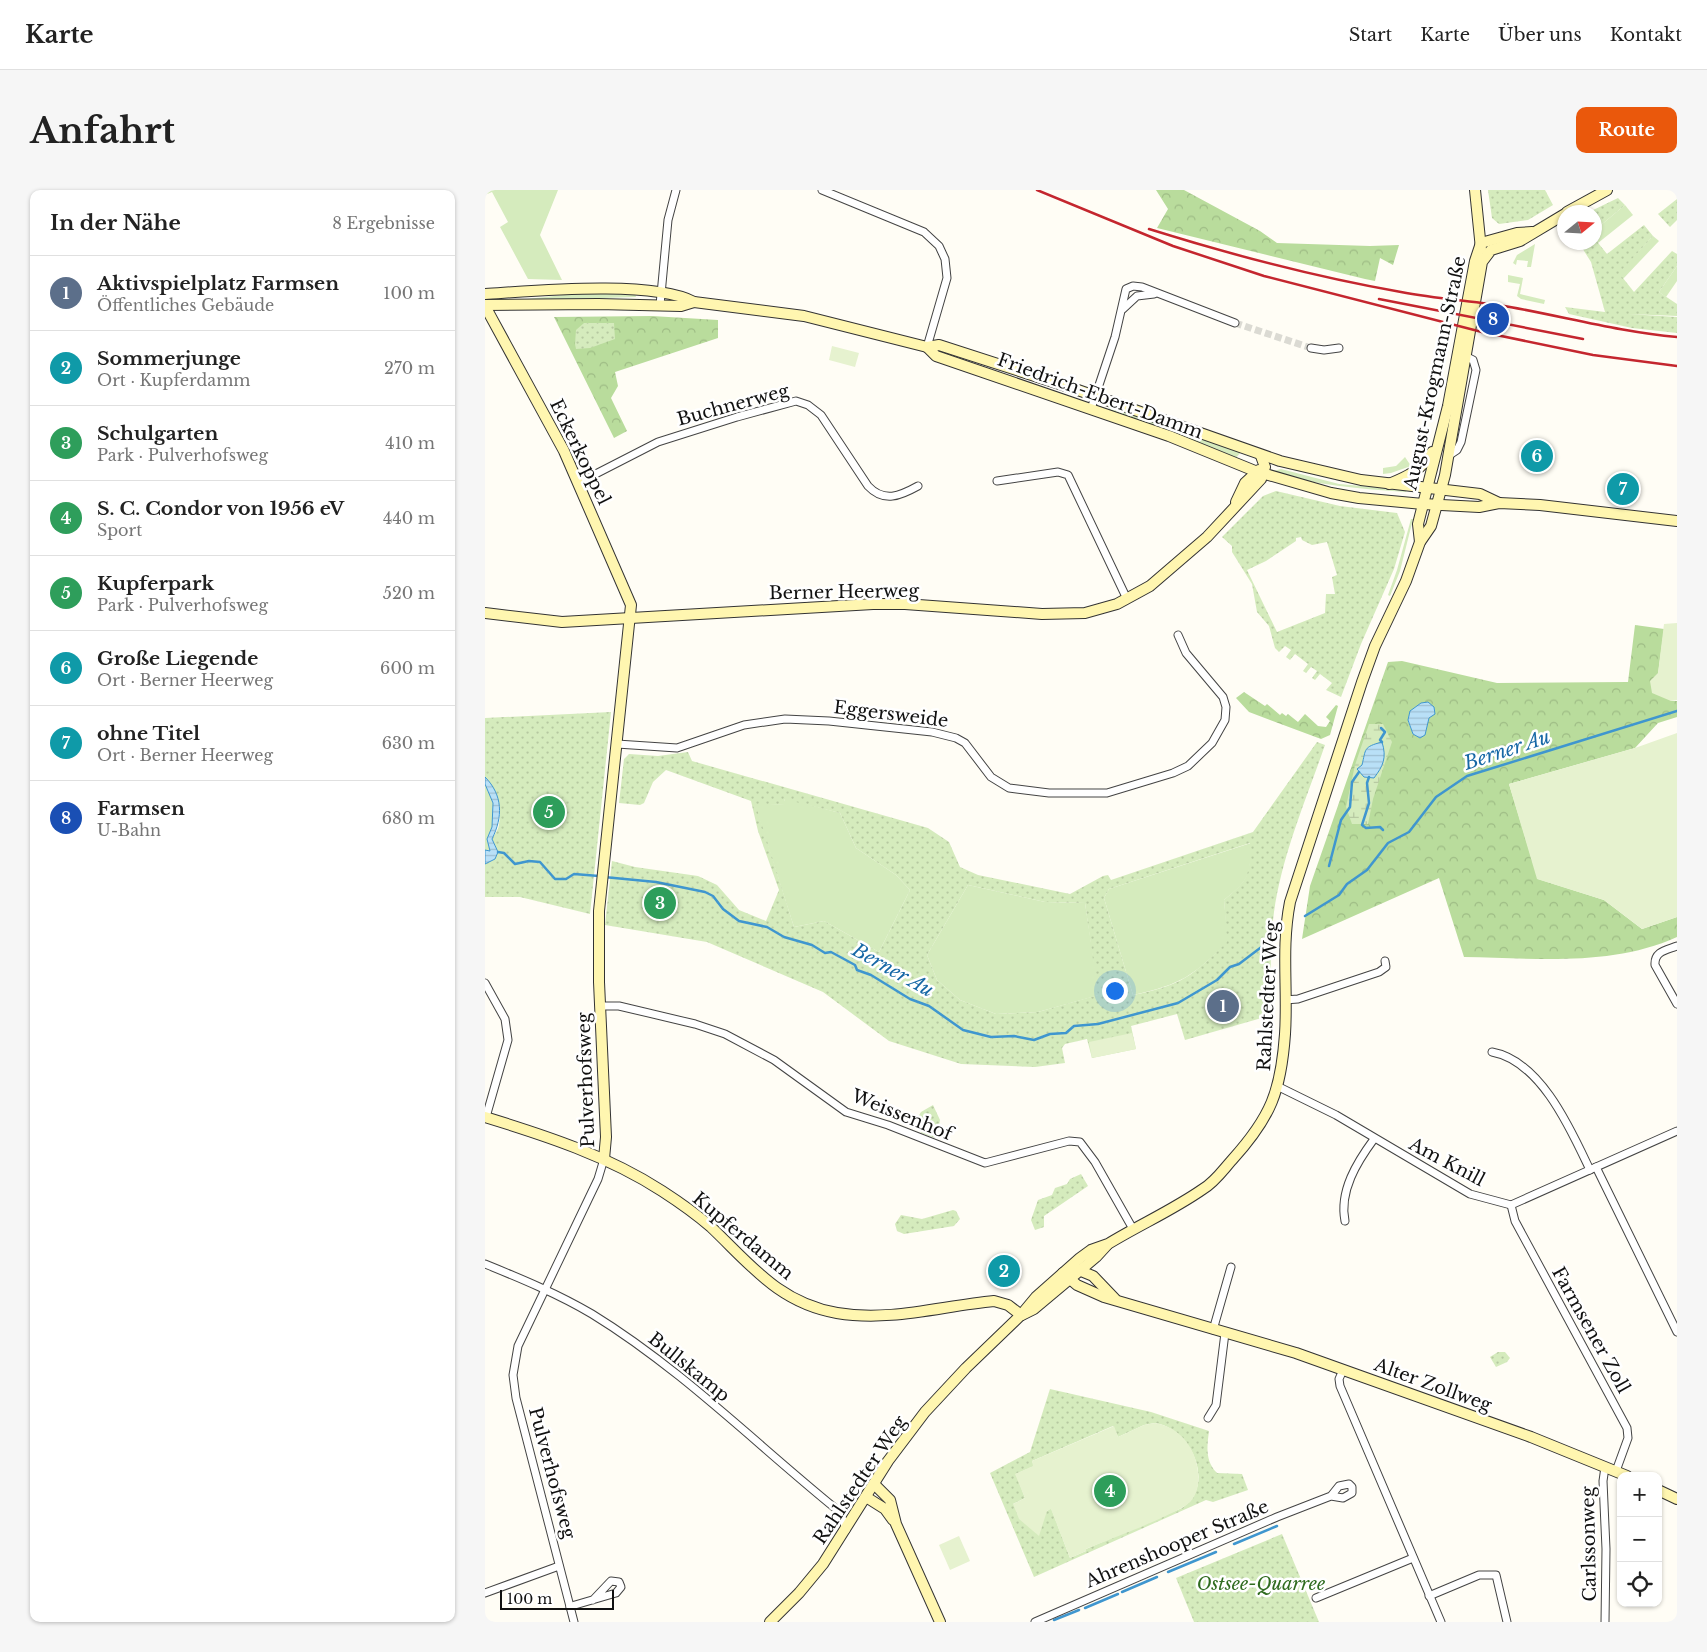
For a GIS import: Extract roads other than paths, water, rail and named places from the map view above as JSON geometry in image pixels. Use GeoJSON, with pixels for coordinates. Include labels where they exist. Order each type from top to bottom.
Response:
{"type":"FeatureCollection","features":[{"type":"Feature","properties":{"kind":"main road"},"geometry":{"type":"LineString","coordinates":[[1475,190],[1480,225],[1485,241],[1483,262]]}},
{"type":"Feature","properties":{"kind":"main road","name":"August-Krogmann-Straße"},"geometry":{"type":"LineString","coordinates":[[1580,205],[1605,190]]}},
{"type":"Feature","properties":{"kind":"main road","name":"August-Krogmann-Straße"},"geometry":{"type":"LineString","coordinates":[[1423,504],[1462,356],[1483,262],[1487,253],[1493,249],[1520,241],[1557,218]]}},
{"type":"Feature","properties":{"kind":"main road","name":"August-Krogmann-Straße"},"geometry":{"type":"LineString","coordinates":[[1437,504],[1442,490],[1448,456],[1475,261],[1485,241],[1532,232]]}},
{"type":"Feature","properties":{"kind":"main road"},"geometry":{"type":"LineString","coordinates":[[1485,241],[1493,249]]}},
{"type":"Feature","properties":{"kind":"main road","name":"Friedrich-Ebert-Damm"},"geometry":{"type":"LineString","coordinates":[[485,294],[607,290],[661,293],[682,296],[694,302],[804,316],[927,347],[939,345],[1095,397],[1261,456]]}},
{"type":"Feature","properties":{"kind":"main road"},"geometry":{"type":"LineString","coordinates":[[489,308],[509,293]]}},
{"type":"Feature","properties":{"kind":"main road","name":"Friedrich-Ebert-Damm"},"geometry":{"type":"LineString","coordinates":[[489,308],[681,306],[694,302]]}},
{"type":"Feature","properties":{"kind":"main road","name":"Eckerkoppel"},"geometry":{"type":"LineString","coordinates":[[489,308],[558,440],[578,483],[629,597],[630,618]]}},
{"type":"Feature","properties":{"kind":"main road","name":"Friedrich-Ebert-Damm"},"geometry":{"type":"LineString","coordinates":[[927,347],[936,356],[1169,436],[1261,471]]}},
{"type":"Feature","properties":{"kind":"main road"},"geometry":{"type":"LineString","coordinates":[[1387,484],[1417,471],[1428,460],[1439,443]]}},
{"type":"Feature","properties":{"kind":"main road"},"geometry":{"type":"LineString","coordinates":[[1261,471],[1261,456],[1353,479],[1480,494],[1499,503]]}},
{"type":"Feature","properties":{"kind":"main road"},"geometry":{"type":"LineString","coordinates":[[1261,471],[1297,465]]}},
{"type":"Feature","properties":{"kind":"main road"},"geometry":{"type":"LineString","coordinates":[[1261,471],[1350,496],[1423,504],[1479,507],[1499,503],[1540,505],[1677,520]]}},
{"type":"Feature","properties":{"kind":"main road","name":"Berner Heerweg"},"geometry":{"type":"LineString","coordinates":[[485,613],[562,622],[895,603],[988,611],[1068,615],[1096,611],[1127,599],[1155,582],[1207,537],[1229,514],[1261,471]]}},
{"type":"Feature","properties":{"kind":"main road","name":"Rahlstedter Weg"},"geometry":{"type":"LineString","coordinates":[[1420,542],[1417,524],[1423,504]]}},
{"type":"Feature","properties":{"kind":"main road","name":"Rahlstedter Weg"},"geometry":{"type":"LineString","coordinates":[[770,1622],[812,1579],[846,1530],[888,1461],[925,1412],[966,1368],[1021,1315],[1034,1309],[1091,1250],[1108,1244],[1204,1189],[1256,1132],[1265,1118],[1279,1087],[1285,1033],[1285,926],[1297,875],[1375,646],[1406,581],[1420,542],[1431,526],[1437,504]]}},
{"type":"Feature","properties":{"kind":"main road","name":"Pulverhofsweg"},"geometry":{"type":"LineString","coordinates":[[604,1159],[606,1137],[598,934],[602,877],[630,618]]}},
{"type":"Feature","properties":{"kind":"main road","name":"Kupferdamm"},"geometry":{"type":"LineString","coordinates":[[485,1117],[563,1142],[604,1159],[647,1182],[678,1202],[710,1227],[768,1283],[813,1307],[837,1313],[884,1317],[994,1301],[1008,1305],[1021,1315]]}},
{"type":"Feature","properties":{"kind":"main road","name":"Rahlstedter Weg"},"geometry":{"type":"LineString","coordinates":[[1067,1273],[1081,1270],[1108,1244]]}},
{"type":"Feature","properties":{"kind":"main road"},"geometry":{"type":"LineString","coordinates":[[1093,1276],[1096,1257]]}},
{"type":"Feature","properties":{"kind":"main road","name":"Alter Zollweg"},"geometry":{"type":"LineString","coordinates":[[1081,1270],[1093,1276],[1115,1299]]}},
{"type":"Feature","properties":{"kind":"main road","name":"Alter Zollweg"},"geometry":{"type":"LineString","coordinates":[[1067,1273],[1083,1288],[1104,1297],[1225,1334],[1296,1353],[1531,1437],[1616,1471]]}},
{"type":"Feature","properties":{"kind":"main road"},"geometry":{"type":"LineString","coordinates":[[875,1484],[890,1500],[896,1524],[940,1622]]}},
{"type":"Feature","properties":{"kind":"main road"},"geometry":{"type":"LineString","coordinates":[[1662,1492],[1677,1499]]}},
{"type":"Feature","properties":{"kind":"main road"},"geometry":{"type":"LineString","coordinates":[[866,1497],[885,1509],[896,1524]]}},
{"type":"Feature","properties":{"kind":"street"},"geometry":{"type":"LineString","coordinates":[[660,305],[667,220],[676,190]]}},
{"type":"Feature","properties":{"kind":"street"},"geometry":{"type":"LineString","coordinates":[[822,190],[917,229],[930,236],[939,246],[945,259],[947,278],[927,347]]}},
{"type":"Feature","properties":{"kind":"street"},"geometry":{"type":"LineString","coordinates":[[1133,286],[1145,294]]}},
{"type":"Feature","properties":{"kind":"street"},"geometry":{"type":"LineString","coordinates":[[1091,409],[1122,310],[1125,291],[1133,286],[1142,287],[1235,323]]}},
{"type":"Feature","properties":{"kind":"street"},"geometry":{"type":"LineString","coordinates":[[1122,310],[1130,300],[1145,294],[1157,294]]}},
{"type":"Feature","properties":{"kind":"street"},"geometry":{"type":"LineString","coordinates":[[1311,348],[1324,350],[1339,348]]}},
{"type":"Feature","properties":{"kind":"street","name":"Buchnerweg"},"geometry":{"type":"LineString","coordinates":[[578,483],[658,442],[737,417],[796,402],[808,405],[821,415],[868,486],[875,493],[894,498],[918,486]]}},
{"type":"Feature","properties":{"kind":"street"},"geometry":{"type":"LineString","coordinates":[[997,481],[1058,472],[1068,475],[1127,599]]}},
{"type":"Feature","properties":{"kind":"street","name":"Eggersweide"},"geometry":{"type":"LineString","coordinates":[[617,744],[677,748],[744,725],[785,719],[829,721],[932,732],[956,738],[965,743],[996,782],[1009,788],[1049,793],[1107,792],[1173,773],[1188,766],[1212,743],[1225,720],[1226,707],[1223,697],[1186,653],[1178,635]]}},
{"type":"Feature","properties":{"kind":"street"},"geometry":{"type":"LineString","coordinates":[[1677,946],[1660,952],[1655,959],[1655,965],[1677,1004]]}},
{"type":"Feature","properties":{"kind":"street"},"geometry":{"type":"LineString","coordinates":[[1285,1000],[1298,999],[1379,972],[1386,967],[1385,960]]}},
{"type":"Feature","properties":{"kind":"street"},"geometry":{"type":"LineString","coordinates":[[485,983],[505,1019],[508,1040],[485,1117]]}},
{"type":"Feature","properties":{"kind":"street","name":"Weissenhof"},"geometry":{"type":"LineString","coordinates":[[600,1006],[619,1006],[695,1024],[725,1034],[774,1060],[846,1112],[888,1125],[985,1163],[1069,1141],[1080,1142],[1095,1162],[1133,1229]]}},
{"type":"Feature","properties":{"kind":"street"},"geometry":{"type":"LineString","coordinates":[[1492,1052],[1501,1054],[1525,1070],[1552,1098],[1593,1168],[1677,1332]]}},
{"type":"Feature","properties":{"kind":"street","name":"Am Knill"},"geometry":{"type":"LineString","coordinates":[[1279,1087],[1308,1100],[1470,1194],[1511,1205]]}},
{"type":"Feature","properties":{"kind":"street"},"geometry":{"type":"LineString","coordinates":[[1511,1205],[1677,1130]]}},
{"type":"Feature","properties":{"kind":"street"},"geometry":{"type":"LineString","coordinates":[[1345,1221],[1343,1208],[1349,1184],[1358,1164],[1374,1139]]}},
{"type":"Feature","properties":{"kind":"street","name":"Pulverhofsweg"},"geometry":{"type":"LineString","coordinates":[[574,1622],[516,1398],[513,1375],[518,1346],[598,1179],[604,1159]]}},
{"type":"Feature","properties":{"kind":"street","name":"Farmsener Zoll"},"geometry":{"type":"LineString","coordinates":[[1511,1205],[1519,1229],[1627,1428],[1629,1438],[1616,1471]]}},
{"type":"Feature","properties":{"kind":"street","name":"Bullskamp"},"geometry":{"type":"LineString","coordinates":[[485,1264],[545,1289],[591,1314],[644,1349],[835,1508],[844,1520],[846,1530]]}},
{"type":"Feature","properties":{"kind":"street"},"geometry":{"type":"LineString","coordinates":[[1213,1330],[1231,1267]]}},
{"type":"Feature","properties":{"kind":"street"},"geometry":{"type":"LineString","coordinates":[[1208,1418],[1215,1405],[1225,1334]]}},
{"type":"Feature","properties":{"kind":"street"},"geometry":{"type":"LineString","coordinates":[[1343,1370],[1339,1379],[1340,1386],[1441,1622]]}},
{"type":"Feature","properties":{"kind":"street","name":"Carlssonweg"},"geometry":{"type":"LineString","coordinates":[[1605,1467],[1603,1480],[1606,1549],[1605,1622]]}},
{"type":"Feature","properties":{"kind":"street","name":"Ahrenshooper Straße"},"geometry":{"type":"LineString","coordinates":[[1035,1622],[1277,1516],[1331,1496]]}},
{"type":"Feature","properties":{"kind":"street"},"geometry":{"type":"LineString","coordinates":[[1315,1598],[1413,1558]]}},
{"type":"Feature","properties":{"kind":"street"},"geometry":{"type":"LineString","coordinates":[[485,1593],[559,1566]]}},
{"type":"Feature","properties":{"kind":"street"},"geometry":{"type":"LineString","coordinates":[[1429,1596],[1479,1575],[1495,1575],[1507,1622]]}},
{"type":"Feature","properties":{"kind":"street"},"geometry":{"type":"LineString","coordinates":[[570,1606],[593,1600]]}},
{"type":"Feature","properties":{"kind":"water"},"geometry":{"type":"Polygon","coordinates":[[[1428,702],[1434,707],[1435,714],[1429,718],[1425,735],[1420,738],[1413,734],[1408,720],[1410,711],[1421,703],[1428,702]]]}},
{"type":"Feature","properties":{"kind":"water"},"geometry":{"type":"Polygon","coordinates":[[[1382,742],[1384,757],[1380,770],[1374,778],[1364,777],[1357,769],[1362,765],[1366,749],[1371,745],[1382,742]]]}},
{"type":"Feature","properties":{"kind":"water"},"geometry":{"type":"Polygon","coordinates":[[[485,777],[495,791],[498,799],[499,814],[496,831],[492,839],[498,852],[495,859],[485,864],[485,850],[490,851],[487,839],[492,827],[493,803],[485,784],[485,777]]]}},
{"type":"Feature","properties":{"kind":"waterway","name":"Berner Au"},"geometry":{"type":"LineString","coordinates":[[1305,916],[1339,895],[1347,884],[1367,870],[1388,843],[1409,832],[1436,797],[1467,776],[1677,711]]}},
{"type":"Feature","properties":{"kind":"waterway"},"geometry":{"type":"LineString","coordinates":[[1381,728],[1385,732],[1380,740],[1382,742]]}},
{"type":"Feature","properties":{"kind":"waterway"},"geometry":{"type":"LineString","coordinates":[[1329,866],[1341,820],[1350,807],[1352,782],[1359,772]]}},
{"type":"Feature","properties":{"kind":"waterway"},"geometry":{"type":"LineString","coordinates":[[1369,777],[1367,783],[1369,803],[1362,825],[1366,828],[1380,827],[1383,830]]}},
{"type":"Feature","properties":{"kind":"waterway","name":"Berner Au"},"geometry":{"type":"LineString","coordinates":[[498,852],[504,853],[515,864],[529,861],[540,862],[555,879],[566,879],[574,874],[599,876]]}},
{"type":"Feature","properties":{"kind":"waterway","name":"Berner Au"},"geometry":{"type":"LineString","coordinates":[[604,877],[656,882],[705,892],[713,896],[723,909],[739,921],[767,927],[784,937],[812,945],[825,953],[831,952],[855,965],[857,970],[871,975],[910,999],[929,1006],[963,1030],[991,1037],[1014,1036],[1034,1040],[1050,1034],[1066,1033],[1074,1026],[1098,1024],[1178,1003],[1217,980],[1230,967],[1239,964],[1272,939]]}},
{"type":"Feature","properties":{"kind":"waterway"},"geometry":{"type":"LineString","coordinates":[[1234,1544],[1277,1526]]}},
{"type":"Feature","properties":{"kind":"waterway"},"geometry":{"type":"LineString","coordinates":[[1168,1572],[1216,1552]]}},
{"type":"Feature","properties":{"kind":"waterway"},"geometry":{"type":"LineString","coordinates":[[1122,1592],[1157,1577]]}},
{"type":"Feature","properties":{"kind":"waterway"},"geometry":{"type":"LineString","coordinates":[[1085,1608],[1118,1594]]}},
{"type":"Feature","properties":{"kind":"waterway"},"geometry":{"type":"LineString","coordinates":[[1054,1620],[1079,1610]]}},
{"type":"Feature","properties":{"kind":"tunnel"},"geometry":{"type":"LineString","coordinates":[[1235,323],[1311,348]]}},
{"type":"Feature","properties":{"kind":"railway"},"geometry":{"type":"LineString","coordinates":[[1037,190],[1173,246],[1264,276],[1482,332],[1593,355],[1677,366]]}},
{"type":"Feature","properties":{"kind":"railway"},"geometry":{"type":"LineString","coordinates":[[1149,229],[1274,265],[1369,286],[1510,307],[1614,328],[1677,337]]}},
{"type":"Feature","properties":{"kind":"railway"},"geometry":{"type":"LineString","coordinates":[[1379,299],[1583,339]]}},
{"type":"Feature","properties":{"kind":"place","name":"Farmsen"},"geometry":{"type":"Point","coordinates":[1493,319]}},
{"type":"Feature","properties":{"kind":"place","name":"Große Liegende"},"geometry":{"type":"Point","coordinates":[1537,456]}},
{"type":"Feature","properties":{"kind":"place","name":"ohne Titel"},"geometry":{"type":"Point","coordinates":[1623,489]}},
{"type":"Feature","properties":{"kind":"place","name":"Kupferpark"},"geometry":{"type":"Point","coordinates":[549,812]}},
{"type":"Feature","properties":{"kind":"place","name":"Schulgarten"},"geometry":{"type":"Point","coordinates":[660,903]}},
{"type":"Feature","properties":{"kind":"place","name":"Aktivspielplatz Farmsen"},"geometry":{"type":"Point","coordinates":[1223,1006]}},
{"type":"Feature","properties":{"kind":"place","name":"Sommerjunge"},"geometry":{"type":"Point","coordinates":[1004,1271]}},
{"type":"Feature","properties":{"kind":"place","name":"S. C. Condor von 1956 eV"},"geometry":{"type":"Point","coordinates":[1110,1491]}},
{"type":"Feature","properties":{"kind":"park label","name":"Ostsee-Quarree"},"geometry":{"type":"Point","coordinates":[1261,1584]}}]}
